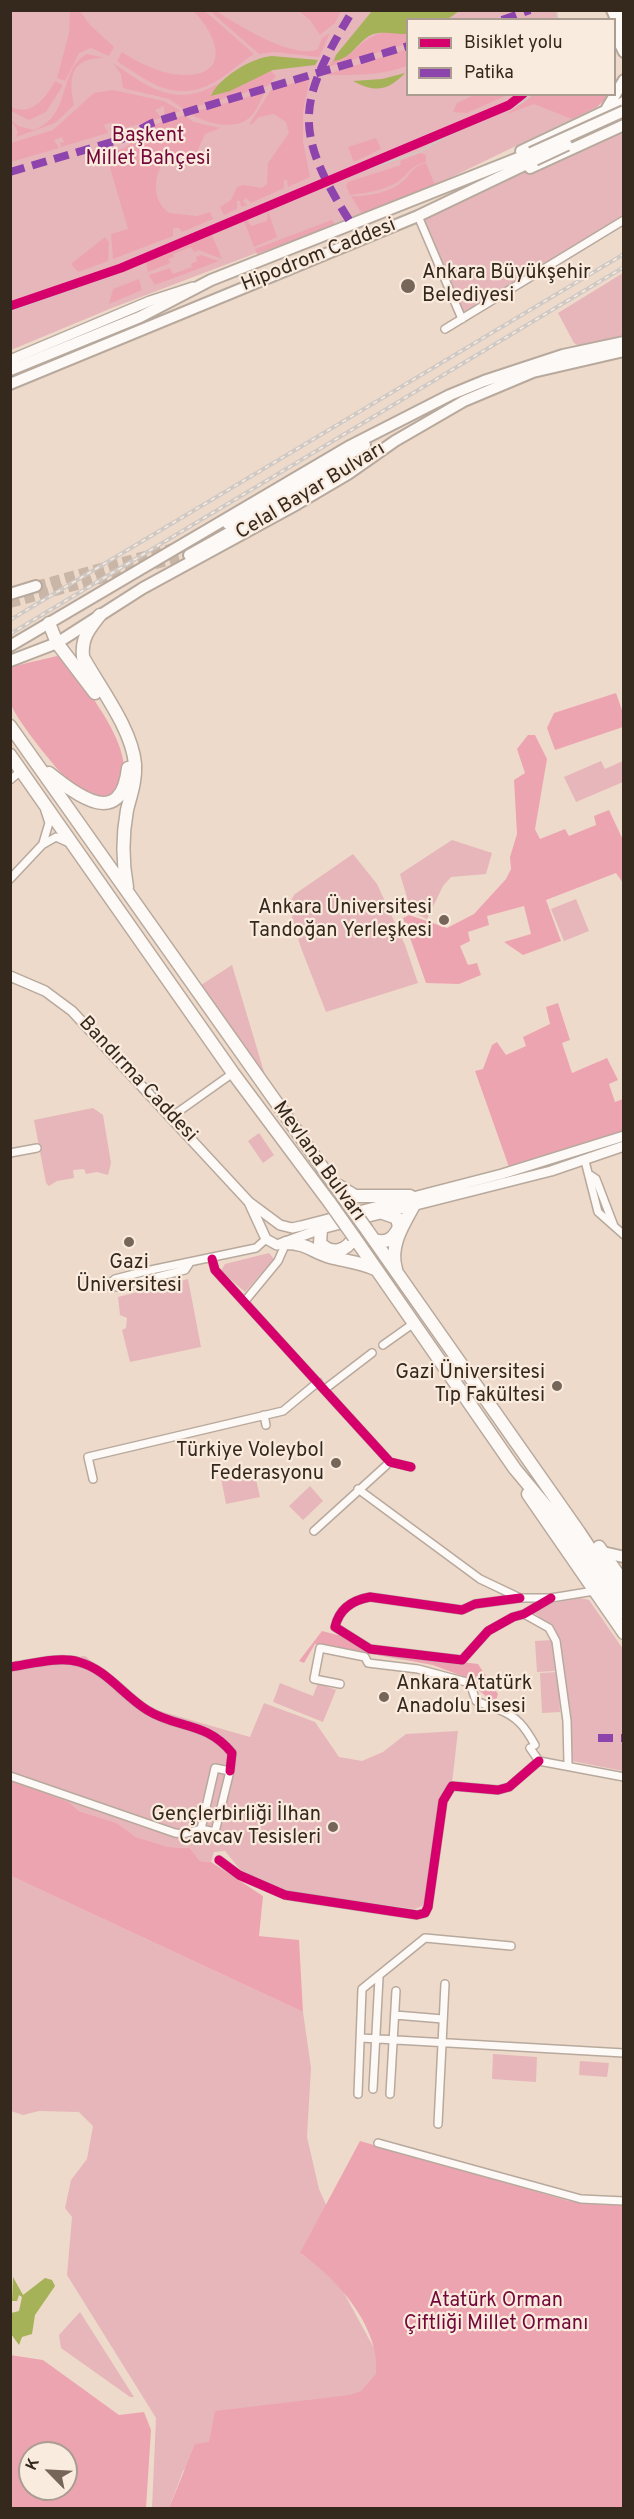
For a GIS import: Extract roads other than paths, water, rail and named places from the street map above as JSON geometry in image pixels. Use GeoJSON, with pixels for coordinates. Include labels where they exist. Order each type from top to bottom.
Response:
{"type":"FeatureCollection","features":[{"type":"Feature","properties":{"kind":"highway"},"geometry":{"type":"LineString","coordinates":[[100,615],[88,630],[82,648],[83,657],[126,733],[135,763],[135,787],[128,807],[122,843],[129,894]]}},
{"type":"Feature","properties":{"kind":"highway"},"geometry":{"type":"LineString","coordinates":[[36,763],[83,799],[96,803],[110,802],[127,784],[129,766],[120,734],[82,672],[57,643],[49,624]]}},
{"type":"Feature","properties":{"kind":"highway","name":"Mevlana Bulvarı"},"geometry":{"type":"LineString","coordinates":[[10,726],[327,1178],[371,1235],[624,1600]]}},
{"type":"Feature","properties":{"kind":"highway","name":"Mevlana Bulvarı"},"geometry":{"type":"LineString","coordinates":[[10,754],[233,1073],[330,1203],[515,1469],[561,1524],[624,1613]]}},
{"type":"Feature","properties":{"kind":"highway"},"geometry":{"type":"LineString","coordinates":[[327,1178],[355,1196],[412,1200],[393,1258],[397,1274]]}},
{"type":"Feature","properties":{"kind":"highway"},"geometry":{"type":"LineString","coordinates":[[371,1235],[382,1242],[389,1240],[399,1227],[397,1218],[378,1210]]}},
{"type":"Feature","properties":{"kind":"highway"},"geometry":{"type":"LineString","coordinates":[[321,1229],[320,1243],[333,1250],[340,1251],[348,1247],[354,1237]]}},
{"type":"Feature","properties":{"kind":"highway"},"geometry":{"type":"LineString","coordinates":[[286,1243],[306,1245],[326,1256],[360,1262],[376,1269]]}},
{"type":"Feature","properties":{"kind":"highway"},"geometry":{"type":"LineString","coordinates":[[515,1469],[534,1504],[624,1633]]}},
{"type":"Feature","properties":{"kind":"highway"},"geometry":{"type":"LineString","coordinates":[[545,1486],[563,1500],[624,1583]]}},
{"type":"Feature","properties":{"kind":"main road"},"geometry":{"type":"LineString","coordinates":[[621,10],[624,17]]}},
{"type":"Feature","properties":{"kind":"main road"},"geometry":{"type":"LineString","coordinates":[[616,19],[624,36]]}},
{"type":"Feature","properties":{"kind":"main road"},"geometry":{"type":"LineString","coordinates":[[616,34],[624,52]]}},
{"type":"Feature","properties":{"kind":"main road"},"geometry":{"type":"LineString","coordinates":[[616,94],[624,80]]}},
{"type":"Feature","properties":{"kind":"main road"},"geometry":{"type":"LineString","coordinates":[[607,110],[615,96]]}},
{"type":"Feature","properties":{"kind":"main road"},"geometry":{"type":"LineString","coordinates":[[485,172],[623,104]]}},
{"type":"Feature","properties":{"kind":"main road","name":"Hipodrom Caddesi"},"geometry":{"type":"LineString","coordinates":[[10,384],[418,216],[488,183],[623,104]]}},
{"type":"Feature","properties":{"kind":"main road","name":"Hipodrom Caddesi"},"geometry":{"type":"LineString","coordinates":[[10,370],[140,317],[220,278],[485,172],[533,157],[624,118]]}},
{"type":"Feature","properties":{"kind":"main road"},"geometry":{"type":"LineString","coordinates":[[488,183],[542,163],[624,125]]}},
{"type":"Feature","properties":{"kind":"main road"},"geometry":{"type":"LineString","coordinates":[[220,278],[228,287],[227,294]]}},
{"type":"Feature","properties":{"kind":"main road"},"geometry":{"type":"LineString","coordinates":[[204,285],[203,291],[210,303]]}},
{"type":"Feature","properties":{"kind":"main road","name":"Hipodrom Caddesi"},"geometry":{"type":"LineString","coordinates":[[10,360],[178,290],[204,285]]}},
{"type":"Feature","properties":{"kind":"main road","name":"Celal Bayar Bulvarı"},"geometry":{"type":"LineString","coordinates":[[10,646],[348,447],[484,381],[563,355],[624,342]]}},
{"type":"Feature","properties":{"kind":"main road","name":"Celal Bayar Bulvarı"},"geometry":{"type":"LineString","coordinates":[[10,661],[57,643],[143,588],[178,572],[348,474],[395,441],[464,401],[533,372],[624,351]]}},
{"type":"Feature","properties":{"kind":"main road"},"geometry":{"type":"LineString","coordinates":[[219,530],[354,453],[401,422]]}},
{"type":"Feature","properties":{"kind":"main road"},"geometry":{"type":"LineString","coordinates":[[189,555],[395,441]]}},
{"type":"Feature","properties":{"kind":"main road"},"geometry":{"type":"LineString","coordinates":[[169,551],[176,551],[183,558],[178,572]]}},
{"type":"Feature","properties":{"kind":"main road"},"geometry":{"type":"LineString","coordinates":[[10,594],[36,586]]}},
{"type":"Feature","properties":{"kind":"main road","name":"Bandırma Caddesi"},"geometry":{"type":"LineString","coordinates":[[10,976],[45,991],[61,1002],[249,1202],[280,1224]]}},
{"type":"Feature","properties":{"kind":"main road"},"geometry":{"type":"LineString","coordinates":[[378,1210],[292,1228],[280,1224],[270,1229],[266,1239],[271,1244],[286,1243],[378,1210],[624,1136]]}},
{"type":"Feature","properties":{"kind":"main road"},"geometry":{"type":"LineString","coordinates":[[412,1200],[492,1187],[585,1161],[624,1146]]}},
{"type":"Feature","properties":{"kind":"main road","name":"Bandırma Caddesi"},"geometry":{"type":"LineString","coordinates":[[249,1202],[266,1239]]}},
{"type":"Feature","properties":{"kind":"main road"},"geometry":{"type":"LineString","coordinates":[[602,1552],[624,1557]]}},
{"type":"Feature","properties":{"kind":"street"},"geometry":{"type":"LineString","coordinates":[[418,216],[462,319]]}},
{"type":"Feature","properties":{"kind":"street"},"geometry":{"type":"LineString","coordinates":[[445,329],[624,220]]}},
{"type":"Feature","properties":{"kind":"street"},"geometry":{"type":"LineString","coordinates":[[10,780],[22,771]]}},
{"type":"Feature","properties":{"kind":"street"},"geometry":{"type":"LineString","coordinates":[[39,794],[49,823],[42,845]]}},
{"type":"Feature","properties":{"kind":"street"},"geometry":{"type":"LineString","coordinates":[[10,879],[42,845],[56,837],[80,854]]}},
{"type":"Feature","properties":{"kind":"street"},"geometry":{"type":"LineString","coordinates":[[171,1117],[233,1073]]}},
{"type":"Feature","properties":{"kind":"street"},"geometry":{"type":"LineString","coordinates":[[10,1153],[37,1148]]}},
{"type":"Feature","properties":{"kind":"street"},"geometry":{"type":"LineString","coordinates":[[585,1161],[598,1212],[624,1235]]}},
{"type":"Feature","properties":{"kind":"street"},"geometry":{"type":"LineString","coordinates":[[590,1175],[596,1179],[615,1227]]}},
{"type":"Feature","properties":{"kind":"street"},"geometry":{"type":"LineString","coordinates":[[598,1212],[607,1206]]}},
{"type":"Feature","properties":{"kind":"street"},"geometry":{"type":"LineString","coordinates":[[189,1264],[185,1270],[117,1287],[108,1285],[115,1280],[183,1262],[189,1264],[256,1248],[266,1239]]}},
{"type":"Feature","properties":{"kind":"street"},"geometry":{"type":"LineString","coordinates":[[245,1301],[278,1261],[286,1243]]}},
{"type":"Feature","properties":{"kind":"street"},"geometry":{"type":"LineString","coordinates":[[212,1259],[215,1270],[390,1462],[411,1467]]}},
{"type":"Feature","properties":{"kind":"street"},"geometry":{"type":"LineString","coordinates":[[383,1345],[414,1323]]}},
{"type":"Feature","properties":{"kind":"street"},"geometry":{"type":"LineString","coordinates":[[325,1389],[372,1353]]}},
{"type":"Feature","properties":{"kind":"street"},"geometry":{"type":"LineString","coordinates":[[93,1479],[88,1457],[283,1411],[318,1382]]}},
{"type":"Feature","properties":{"kind":"street"},"geometry":{"type":"LineString","coordinates":[[264,1415],[266,1425]]}},
{"type":"Feature","properties":{"kind":"street"},"geometry":{"type":"LineString","coordinates":[[314,1532],[358,1489],[390,1462]]}},
{"type":"Feature","properties":{"kind":"street"},"geometry":{"type":"LineString","coordinates":[[358,1489],[480,1579],[520,1598]]}},
{"type":"Feature","properties":{"kind":"street"},"geometry":{"type":"LineString","coordinates":[[551,1598],[488,1631],[462,1660],[370,1649],[335,1627],[346,1606],[356,1600],[370,1597],[462,1610],[475,1604],[520,1598],[551,1598],[594,1591]]}},
{"type":"Feature","properties":{"kind":"street"},"geometry":{"type":"LineString","coordinates":[[524,1614],[549,1628],[556,1641],[567,1721],[568,1764]]}},
{"type":"Feature","properties":{"kind":"street"},"geometry":{"type":"LineString","coordinates":[[340,1684],[314,1679],[320,1648],[365,1657],[368,1663],[418,1670],[470,1683],[476,1701],[513,1715],[529,1736],[539,1761]]}},
{"type":"Feature","properties":{"kind":"street"},"geometry":{"type":"LineString","coordinates":[[10,1667],[69,1660],[87,1664],[148,1711],[200,1728],[215,1736],[232,1753],[230,1771],[215,1832],[201,1829],[183,1834],[175,1833],[10,1776]]}},
{"type":"Feature","properties":{"kind":"street"},"geometry":{"type":"LineString","coordinates":[[219,1860],[239,1875],[285,1895],[417,1915],[425,1913],[428,1907],[443,1801],[452,1786],[498,1790],[509,1787],[539,1761],[568,1764],[624,1777]]}},
{"type":"Feature","properties":{"kind":"street"},"geometry":{"type":"LineString","coordinates":[[201,1829],[214,1768],[230,1771]]}},
{"type":"Feature","properties":{"kind":"street"},"geometry":{"type":"LineString","coordinates":[[358,2094],[362,1989],[379,1978],[425,1938],[511,1946]]}},
{"type":"Feature","properties":{"kind":"street"},"geometry":{"type":"LineString","coordinates":[[373,2089],[379,1978]]}},
{"type":"Feature","properties":{"kind":"street"},"geometry":{"type":"LineString","coordinates":[[438,2124],[445,1984]]}},
{"type":"Feature","properties":{"kind":"street"},"geometry":{"type":"LineString","coordinates":[[390,2094],[396,1991]]}},
{"type":"Feature","properties":{"kind":"street"},"geometry":{"type":"LineString","coordinates":[[395,2015],[443,2019]]}},
{"type":"Feature","properties":{"kind":"street"},"geometry":{"type":"LineString","coordinates":[[361,2038],[624,2053]]}},
{"type":"Feature","properties":{"kind":"street"},"geometry":{"type":"LineString","coordinates":[[378,2143],[581,2199],[624,2201]]}},
{"type":"Feature","properties":{"kind":"tunnel"},"geometry":{"type":"LineString","coordinates":[[36,586],[174,548]]}},
{"type":"Feature","properties":{"kind":"tunnel"},"geometry":{"type":"LineString","coordinates":[[10,603],[189,555]]}},
{"type":"Feature","properties":{"kind":"tram line"},"geometry":{"type":"LineString","coordinates":[[556,10],[557,18]]}},
{"type":"Feature","properties":{"kind":"tram line"},"geometry":{"type":"LineString","coordinates":[[10,311],[109,276],[367,169],[419,152],[445,137],[523,102],[529,96]]}},
{"type":"Feature","properties":{"kind":"railway"},"geometry":{"type":"LineString","coordinates":[[10,620],[624,254]]}},
{"type":"Feature","properties":{"kind":"railway"},"geometry":{"type":"LineString","coordinates":[[10,634],[624,267]]}},
{"type":"Feature","properties":{"kind":"place","name":"Ankara Büyükşehir Belediyesi"},"geometry":{"type":"Point","coordinates":[408,286]}},
{"type":"Feature","properties":{"kind":"place","name":"Ankara Üniversitesi Tandoğan Yerleşkesi"},"geometry":{"type":"Point","coordinates":[444,920]}},
{"type":"Feature","properties":{"kind":"place","name":"Gazi Üniversitesi"},"geometry":{"type":"Point","coordinates":[129,1242]}},
{"type":"Feature","properties":{"kind":"place","name":"Gazi Üniversitesi Tıp Fakültesi"},"geometry":{"type":"Point","coordinates":[557,1386]}},
{"type":"Feature","properties":{"kind":"place","name":"Türkiye Voleybol Federasyonu"},"geometry":{"type":"Point","coordinates":[336,1463]}},
{"type":"Feature","properties":{"kind":"place","name":"Ankara Atatürk Anadolu Lisesi"},"geometry":{"type":"Point","coordinates":[384,1697]}},
{"type":"Feature","properties":{"kind":"place","name":"Gençlerbirliği İlhan Cavcav Tesisleri"},"geometry":{"type":"Point","coordinates":[333,1827]}},
{"type":"Feature","properties":{"kind":"park label","name":"Başkent Millet Bahçesi"},"geometry":{"type":"Point","coordinates":[148,148]}},
{"type":"Feature","properties":{"kind":"park label","name":"Atatürk Orman Çiftliği Millet Ormanı"},"geometry":{"type":"Point","coordinates":[496,2314]}}]}
